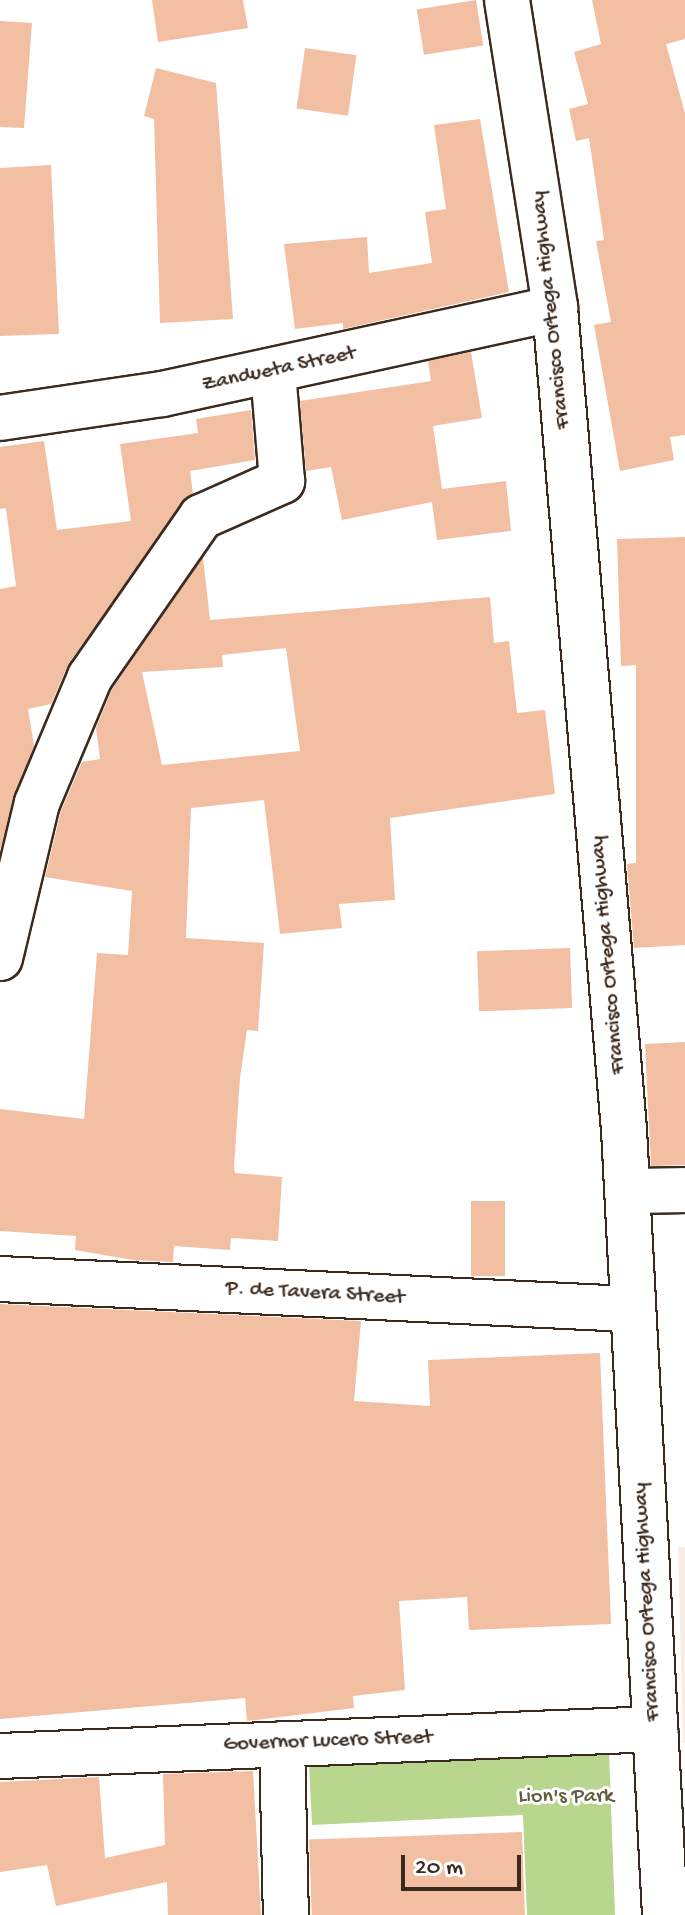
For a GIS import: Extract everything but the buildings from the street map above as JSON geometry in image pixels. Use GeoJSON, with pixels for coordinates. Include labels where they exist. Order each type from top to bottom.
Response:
{"type":"FeatureCollection","features":[{"type":"Feature","properties":{"kind":"street","name":"Francisco Ortega Highway"},"geometry":{"type":"LineString","coordinates":[[507,0],[555,308],[629,1191],[630,1309],[673,1834],[665,1915]]}},
{"type":"Feature","properties":{"kind":"street","name":"Zandueta Street"},"geometry":{"type":"LineString","coordinates":[[0,418],[273,372],[555,308]]}},
{"type":"Feature","properties":{"kind":"street"},"geometry":{"type":"LineString","coordinates":[[0,958],[37,803],[90,677],[201,517],[282,481],[273,372]]}},
{"type":"Feature","properties":{"kind":"street"},"geometry":{"type":"LineString","coordinates":[[629,1191],[685,1190]]}},
{"type":"Feature","properties":{"kind":"street","name":"P. de Tavera Street"},"geometry":{"type":"LineString","coordinates":[[0,1279],[630,1309]]}},
{"type":"Feature","properties":{"kind":"street"},"geometry":{"type":"LineString","coordinates":[[282,1744],[286,1915]]}},
{"type":"Feature","properties":{"kind":"street","name":"Governor Lucero Street"},"geometry":{"type":"LineString","coordinates":[[0,1756],[282,1744],[666,1757]]}},
{"type":"Feature","properties":{"kind":"shaded area"},"geometry":{"type":"Polygon","coordinates":[[[678,1547],[685,1547],[685,1743],[683,1743],[678,1547]]]}},
{"type":"Feature","properties":{"kind":"green space","name":"Lion's Park"},"geometry":{"type":"Polygon","coordinates":[[[609,1751],[615,1915],[527,1915],[523,1815],[312,1825],[309,1764],[609,1751]]]}}]}
